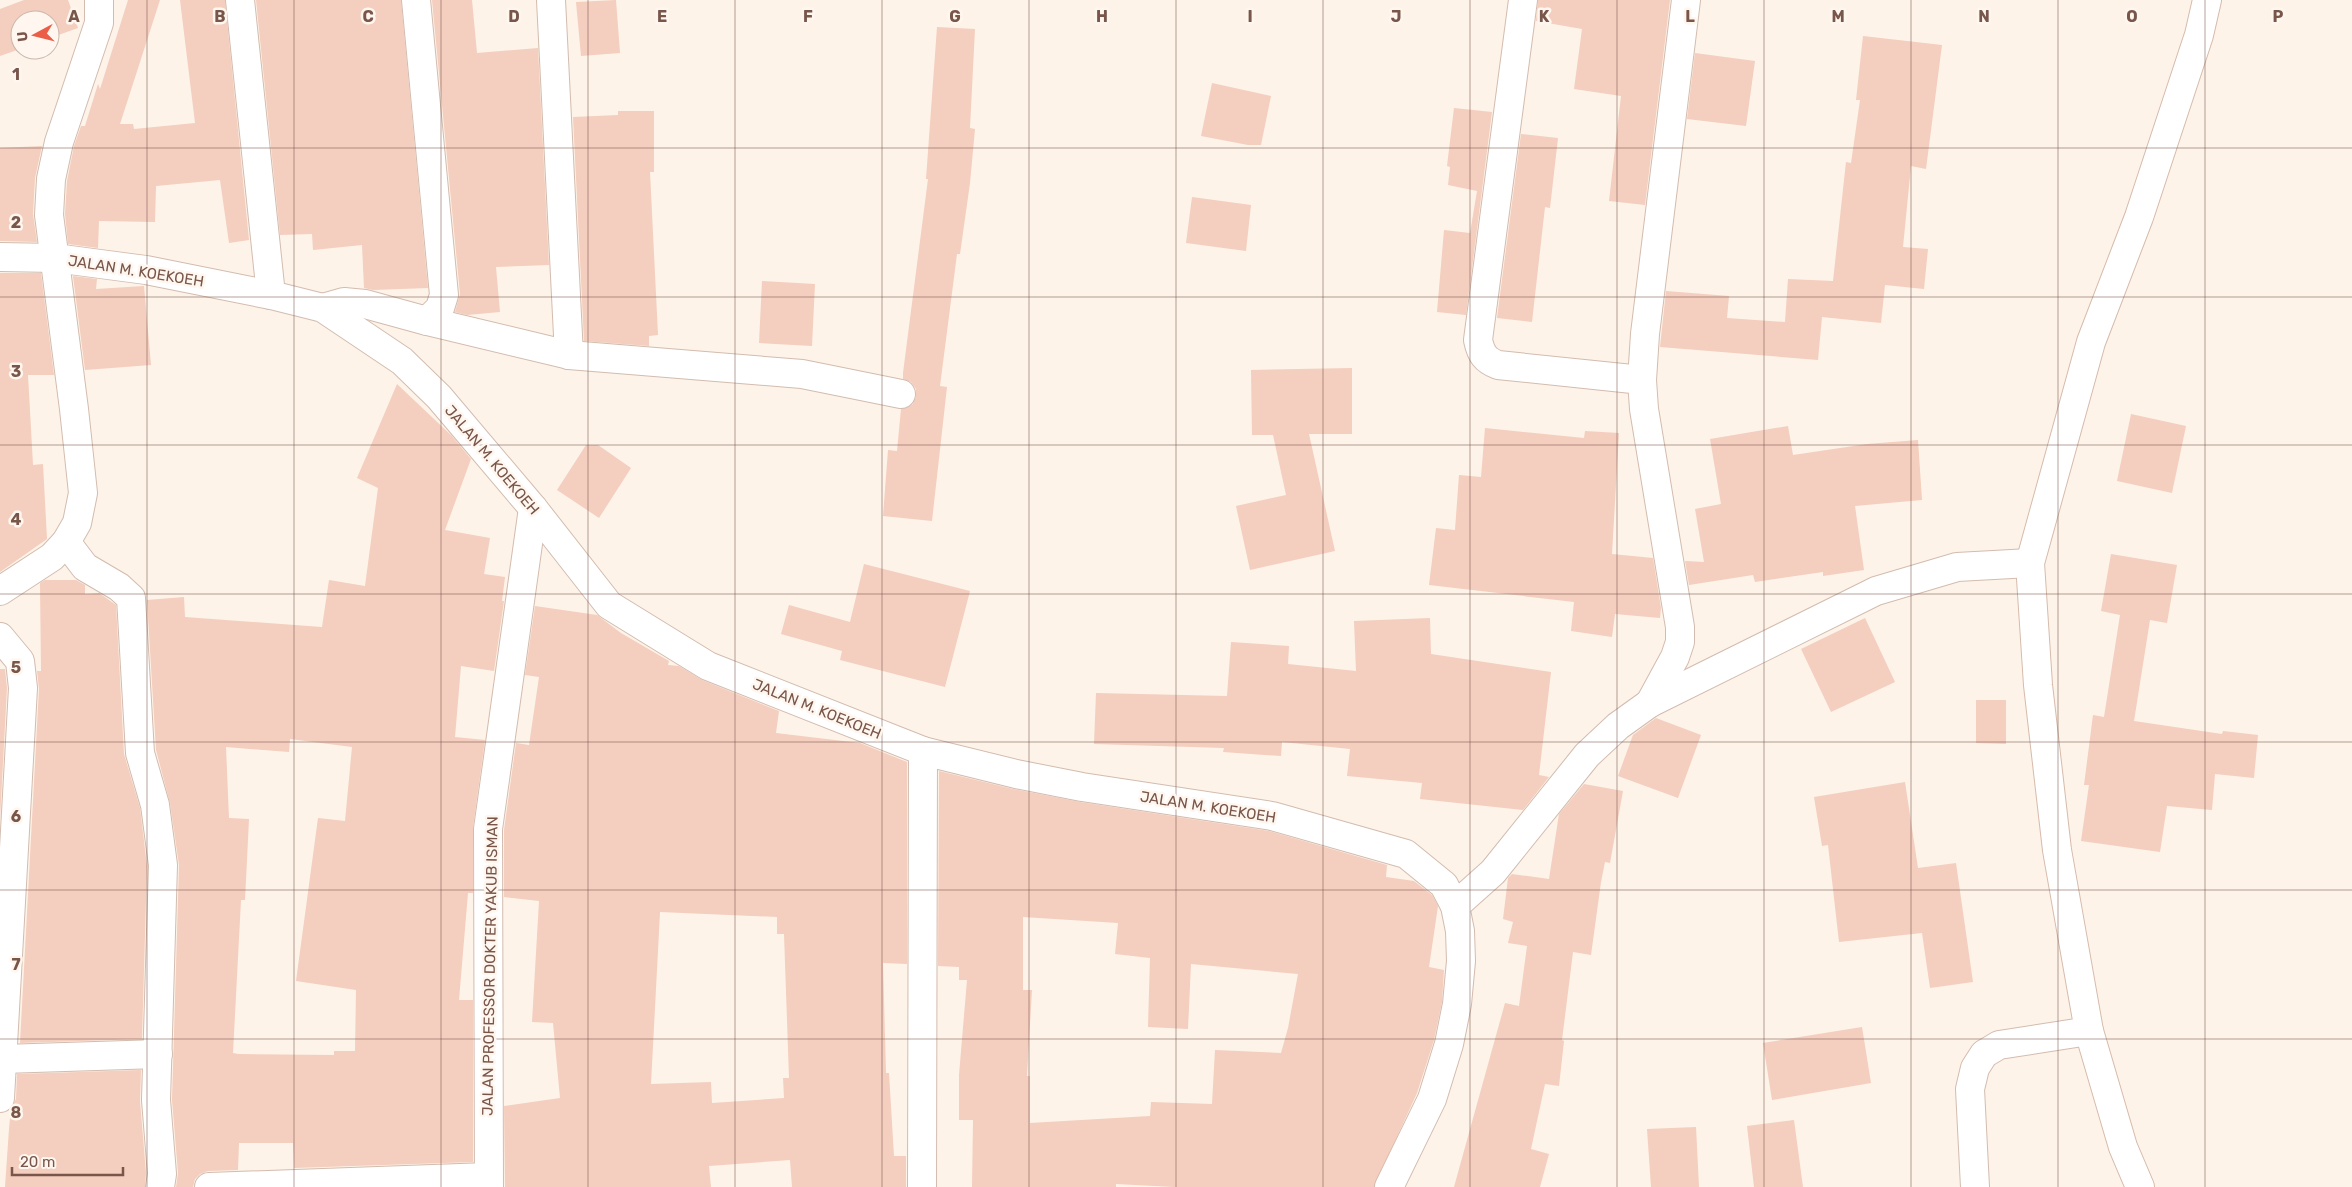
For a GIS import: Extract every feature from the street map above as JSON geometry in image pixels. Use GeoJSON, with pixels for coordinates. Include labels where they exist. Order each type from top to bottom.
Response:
{"type":"FeatureCollection","features":[{"type":"Feature","properties":{"kind":"street"},"geometry":{"type":"LineString","coordinates":[[0,591],[52,557],[66,542],[77,524],[83,493],[49,215],[50,179],[59,142],[99,23],[99,0]]}},
{"type":"Feature","properties":{"kind":"street"},"geometry":{"type":"LineString","coordinates":[[240,0],[271,295]]}},
{"type":"Feature","properties":{"kind":"street"},"geometry":{"type":"LineString","coordinates":[[416,0],[444,295],[440,308],[427,321]]}},
{"type":"Feature","properties":{"kind":"street"},"geometry":{"type":"LineString","coordinates":[[551,0],[569,355]]}},
{"type":"Feature","properties":{"kind":"street"},"geometry":{"type":"LineString","coordinates":[[1522,0],[1478,340],[1480,352],[1488,361],[1498,365],[1642,380]]}},
{"type":"Feature","properties":{"kind":"street"},"geometry":{"type":"LineString","coordinates":[[1650,703],[1675,657],[1680,642],[1680,626],[1648,444],[1642,380],[1645,334],[1686,0]]}},
{"type":"Feature","properties":{"kind":"street"},"geometry":{"type":"LineString","coordinates":[[2140,1187],[2123,1147],[2089,1031],[2057,850],[2038,685],[2030,564],[2092,342],[2139,217],[2199,35],[2206,0]]}},
{"type":"Feature","properties":{"kind":"street","name":"JALAN M. KOEKOEH"},"geometry":{"type":"LineString","coordinates":[[0,257],[55,258],[146,270],[271,295],[323,308],[402,361],[439,397],[533,508],[609,605],[708,666],[923,751],[1016,774],[1082,787],[1272,816],[1406,854],[1444,884],[1455,906],[1460,931],[1461,961],[1457,1004],[1432,1099],[1389,1187]]}},
{"type":"Feature","properties":{"kind":"street"},"geometry":{"type":"LineString","coordinates":[[323,308],[344,302],[364,304],[569,355],[802,374],[901,394]]}},
{"type":"Feature","properties":{"kind":"street","name":"JALAN PROFESSOR DOKTER YAKUB ISMAN"},"geometry":{"type":"LineString","coordinates":[[488,1182],[488,829],[533,508]]}},
{"type":"Feature","properties":{"kind":"street"},"geometry":{"type":"LineString","coordinates":[[66,542],[85,567],[119,587],[131,598],[140,753],[155,805],[163,865],[156,1100],[162,1174],[160,1187]]}},
{"type":"Feature","properties":{"kind":"street"},"geometry":{"type":"LineString","coordinates":[[1455,906],[1493,872],[1587,755],[1618,726],[1650,703],[1876,591],[1957,567],[2030,564]]}},
{"type":"Feature","properties":{"kind":"street"},"geometry":{"type":"LineString","coordinates":[[0,637],[20,661],[23,688],[0,1098]]}},
{"type":"Feature","properties":{"kind":"street"},"geometry":{"type":"LineString","coordinates":[[922,1187],[923,751]]}},
{"type":"Feature","properties":{"kind":"street"},"geometry":{"type":"LineString","coordinates":[[1975,1187],[1970,1089],[1975,1068],[1984,1054],[1999,1045],[2089,1031]]}},
{"type":"Feature","properties":{"kind":"street"},"geometry":{"type":"LineString","coordinates":[[3,1059],[158,1054]]}},
{"type":"Feature","properties":{"kind":"street"},"geometry":{"type":"LineString","coordinates":[[209,1187],[488,1182]]}},
{"type":"Feature","properties":{"kind":"building"},"geometry":{"type":"Polygon","coordinates":[[[24,0],[68,0],[78,28],[60,34],[60,10],[10,10],[10,52],[0,56],[0,9],[24,0]]]}},
{"type":"Feature","properties":{"kind":"building"},"geometry":{"type":"Polygon","coordinates":[[[128,0],[160,0],[120,124],[133,124],[134,129],[195,123],[180,0],[225,0],[249,240],[229,243],[220,180],[156,186],[155,222],[99,221],[98,248],[68,244],[65,214],[67,181],[74,146],[81,126],[85,126],[98,84],[100,89],[128,0]]]}},
{"type":"Feature","properties":{"kind":"building"},"geometry":{"type":"Polygon","coordinates":[[[256,0],[401,0],[428,288],[373,290],[364,288],[362,245],[313,250],[312,234],[280,235],[256,0]]]}},
{"type":"Feature","properties":{"kind":"building"},"geometry":{"type":"Polygon","coordinates":[[[432,0],[472,0],[477,53],[538,48],[549,265],[496,267],[500,312],[467,315],[455,312],[460,294],[432,0]]]}},
{"type":"Feature","properties":{"kind":"building"},"geometry":{"type":"Polygon","coordinates":[[[616,0],[620,53],[581,56],[576,2],[616,0]]]}},
{"type":"Feature","properties":{"kind":"building"},"geometry":{"type":"Polygon","coordinates":[[[1538,0],[1670,0],[1645,205],[1609,201],[1621,96],[1574,89],[1582,29],[1536,21],[1538,0]]]}},
{"type":"Feature","properties":{"kind":"building"},"geometry":{"type":"Polygon","coordinates":[[[937,27],[975,29],[970,128],[975,129],[970,183],[960,254],[957,254],[940,386],[947,387],[932,521],[883,516],[888,450],[897,451],[901,409],[912,405],[916,397],[916,389],[911,382],[903,379],[903,373],[928,179],[926,179],[937,27]]]}},
{"type":"Feature","properties":{"kind":"building"},"geometry":{"type":"Polygon","coordinates":[[[1863,36],[1942,45],[1926,169],[1911,166],[1903,247],[1928,249],[1924,289],[1885,285],[1881,323],[1822,317],[1818,360],[1660,347],[1666,291],[1729,296],[1727,318],[1785,322],[1788,279],[1833,281],[1846,162],[1851,163],[1860,100],[1856,100],[1863,36]]]}},
{"type":"Feature","properties":{"kind":"building"},"geometry":{"type":"Polygon","coordinates":[[[1695,53],[1755,61],[1746,126],[1687,119],[1695,53]]]}},
{"type":"Feature","properties":{"kind":"building"},"geometry":{"type":"Polygon","coordinates":[[[1212,83],[1271,96],[1261,145],[1248,145],[1201,136],[1212,83]]]}},
{"type":"Feature","properties":{"kind":"building"},"geometry":{"type":"Polygon","coordinates":[[[1454,108],[1492,112],[1466,315],[1437,312],[1444,230],[1470,233],[1477,191],[1448,185],[1450,167],[1447,166],[1454,108]]]}},
{"type":"Feature","properties":{"kind":"building"},"geometry":{"type":"Polygon","coordinates":[[[618,111],[654,111],[654,172],[650,172],[658,335],[649,336],[649,346],[584,341],[573,117],[618,115],[618,111]]]}},
{"type":"Feature","properties":{"kind":"building"},"geometry":{"type":"Polygon","coordinates":[[[1521,134],[1558,138],[1550,208],[1545,207],[1532,322],[1497,318],[1521,134]]]}},
{"type":"Feature","properties":{"kind":"building"},"geometry":{"type":"Polygon","coordinates":[[[42,146],[35,178],[33,214],[37,242],[0,241],[0,148],[42,146]]]}},
{"type":"Feature","properties":{"kind":"building"},"geometry":{"type":"Polygon","coordinates":[[[1192,197],[1251,205],[1246,251],[1186,243],[1192,197]]]}},
{"type":"Feature","properties":{"kind":"building"},"geometry":{"type":"Polygon","coordinates":[[[0,273],[41,273],[54,375],[28,375],[33,465],[43,464],[47,539],[0,572],[0,273]]]}},
{"type":"Feature","properties":{"kind":"building"},"geometry":{"type":"Polygon","coordinates":[[[73,276],[97,279],[96,289],[144,286],[151,365],[85,370],[73,276]]]}},
{"type":"Feature","properties":{"kind":"building"},"geometry":{"type":"Polygon","coordinates":[[[762,281],[815,284],[812,346],[759,343],[762,281]]]}},
{"type":"Feature","properties":{"kind":"building"},"geometry":{"type":"Polygon","coordinates":[[[1352,368],[1352,434],[1309,434],[1335,551],[1250,570],[1236,506],[1286,495],[1273,435],[1252,435],[1251,370],[1352,368]]]}},
{"type":"Feature","properties":{"kind":"building"},"geometry":{"type":"Polygon","coordinates":[[[397,384],[452,436],[471,459],[445,530],[490,538],[484,574],[505,577],[502,601],[504,601],[494,671],[461,666],[455,737],[485,740],[473,827],[473,893],[468,893],[459,1000],[473,1000],[473,1162],[294,1168],[293,1143],[239,1143],[238,1170],[208,1171],[200,1174],[195,1179],[193,1187],[176,1187],[178,1173],[172,1100],[179,865],[170,803],[156,750],[147,600],[184,597],[185,617],[322,627],[329,580],[365,586],[378,488],[357,478],[397,384]],[[290,739],[289,752],[226,747],[229,818],[249,819],[245,900],[241,900],[233,1053],[334,1055],[334,1051],[355,1051],[356,990],[296,981],[318,818],[345,821],[352,747],[290,739]]]}},
{"type":"Feature","properties":{"kind":"building"},"geometry":{"type":"Polygon","coordinates":[[[2131,414],[2186,426],[2172,493],[2117,481],[2131,414]]]}},
{"type":"Feature","properties":{"kind":"building"},"geometry":{"type":"Polygon","coordinates":[[[1788,426],[1793,455],[1867,444],[1918,440],[1922,500],[1855,506],[1864,570],[1823,576],[1823,572],[1755,582],[1753,575],[1689,585],[1685,561],[1704,562],[1695,509],[1721,504],[1710,439],[1788,426]]]}},
{"type":"Feature","properties":{"kind":"building"},"geometry":{"type":"Polygon","coordinates":[[[1485,428],[1584,438],[1585,431],[1619,433],[1612,554],[1653,558],[1661,608],[1660,618],[1615,614],[1612,637],[1571,631],[1574,602],[1429,585],[1436,528],[1455,530],[1459,475],[1481,477],[1485,428]]]}},
{"type":"Feature","properties":{"kind":"building"},"geometry":{"type":"Polygon","coordinates":[[[586,445],[598,445],[631,468],[599,518],[557,490],[586,445]]]}},
{"type":"Feature","properties":{"kind":"building"},"geometry":{"type":"Polygon","coordinates":[[[2111,554],[2177,565],[2167,623],[2150,620],[2134,721],[2222,734],[2223,731],[2258,735],[2254,778],[2215,774],[2212,810],[2167,806],[2160,852],[2081,841],[2089,785],[2084,785],[2093,715],[2104,717],[2120,615],[2101,611],[2111,554]]]}},
{"type":"Feature","properties":{"kind":"building"},"geometry":{"type":"Polygon","coordinates":[[[864,564],[970,591],[945,687],[840,660],[842,651],[781,634],[789,605],[850,622],[864,564]]]}},
{"type":"Feature","properties":{"kind":"building"},"geometry":{"type":"Polygon","coordinates":[[[45,580],[76,580],[85,585],[85,594],[99,593],[116,605],[124,754],[140,808],[147,866],[142,1039],[20,1043],[39,689],[37,671],[41,671],[40,583],[45,580]]]}},
{"type":"Feature","properties":{"kind":"building"},"geometry":{"type":"Polygon","coordinates":[[[535,606],[597,615],[621,633],[669,661],[668,665],[679,666],[702,680],[779,711],[776,733],[860,743],[907,762],[907,964],[883,963],[886,1073],[889,1073],[894,1156],[906,1156],[906,1187],[792,1187],[790,1160],[709,1166],[711,1187],[505,1187],[504,1106],[560,1098],[553,1023],[532,1022],[539,901],[504,897],[504,830],[516,743],[529,745],[539,677],[525,675],[535,606]],[[660,912],[651,1084],[711,1082],[712,1103],[784,1098],[783,1078],[789,1078],[784,934],[777,934],[777,917],[660,912]]]}},
{"type":"Feature","properties":{"kind":"building"},"geometry":{"type":"Polygon","coordinates":[[[1430,618],[1431,654],[1551,672],[1539,775],[1549,777],[1523,810],[1420,799],[1422,783],[1347,776],[1350,749],[1282,742],[1281,756],[1223,752],[1224,748],[1094,744],[1096,693],[1227,696],[1231,642],[1289,646],[1288,664],[1356,671],[1354,621],[1430,618]]]}},
{"type":"Feature","properties":{"kind":"building"},"geometry":{"type":"Polygon","coordinates":[[[1865,618],[1895,682],[1831,712],[1801,649],[1865,618]]]}},
{"type":"Feature","properties":{"kind":"building"},"geometry":{"type":"Polygon","coordinates":[[[0,669],[5,669],[7,688],[0,819],[0,669]]]}},
{"type":"Feature","properties":{"kind":"building"},"geometry":{"type":"Polygon","coordinates":[[[1976,700],[2006,700],[2006,744],[1976,743],[1976,700]]]}},
{"type":"Feature","properties":{"kind":"building"},"geometry":{"type":"Polygon","coordinates":[[[1656,718],[1701,735],[1678,798],[1618,776],[1633,735],[1656,718]]]}},
{"type":"Feature","properties":{"kind":"building"},"geometry":{"type":"Polygon","coordinates":[[[939,771],[1013,789],[1080,802],[1269,831],[1387,865],[1386,877],[1414,881],[1432,895],[1438,906],[1429,967],[1444,970],[1442,1002],[1434,1040],[1417,1093],[1374,1187],[1174,1187],[1116,1184],[1116,1187],[972,1187],[973,1120],[959,1120],[959,1075],[967,980],[959,980],[959,967],[938,966],[939,771]],[[1023,917],[1023,990],[1032,990],[1027,1076],[1030,1076],[1030,1123],[1150,1116],[1151,1102],[1212,1104],[1215,1050],[1281,1053],[1288,1028],[1298,974],[1191,964],[1188,1029],[1148,1027],[1150,958],[1115,954],[1118,923],[1023,917]]]}},
{"type":"Feature","properties":{"kind":"building"},"geometry":{"type":"Polygon","coordinates":[[[1905,782],[1918,868],[1956,863],[1973,982],[1930,988],[1922,933],[1839,942],[1828,845],[1822,846],[1814,797],[1905,782]]]}},
{"type":"Feature","properties":{"kind":"building"},"geometry":{"type":"Polygon","coordinates":[[[1584,784],[1623,791],[1610,863],[1605,862],[1601,882],[1591,955],[1573,952],[1562,1040],[1564,1041],[1559,1086],[1545,1084],[1531,1149],[1549,1154],[1540,1187],[1454,1187],[1505,1003],[1519,1006],[1527,946],[1508,943],[1513,922],[1503,919],[1508,878],[1512,874],[1549,879],[1559,814],[1584,784]]]}},
{"type":"Feature","properties":{"kind":"building"},"geometry":{"type":"Polygon","coordinates":[[[1862,1027],[1871,1083],[1772,1100],[1763,1043],[1862,1027]]]}},
{"type":"Feature","properties":{"kind":"building"},"geometry":{"type":"Polygon","coordinates":[[[141,1070],[140,1101],[146,1173],[145,1187],[5,1187],[11,1108],[16,1099],[17,1074],[141,1070]]]}},
{"type":"Feature","properties":{"kind":"building"},"geometry":{"type":"Polygon","coordinates":[[[1794,1120],[1803,1187],[1754,1187],[1747,1126],[1794,1120]]]}},
{"type":"Feature","properties":{"kind":"building"},"geometry":{"type":"Polygon","coordinates":[[[1696,1127],[1699,1187],[1651,1187],[1647,1129],[1696,1127]]]}}]}
